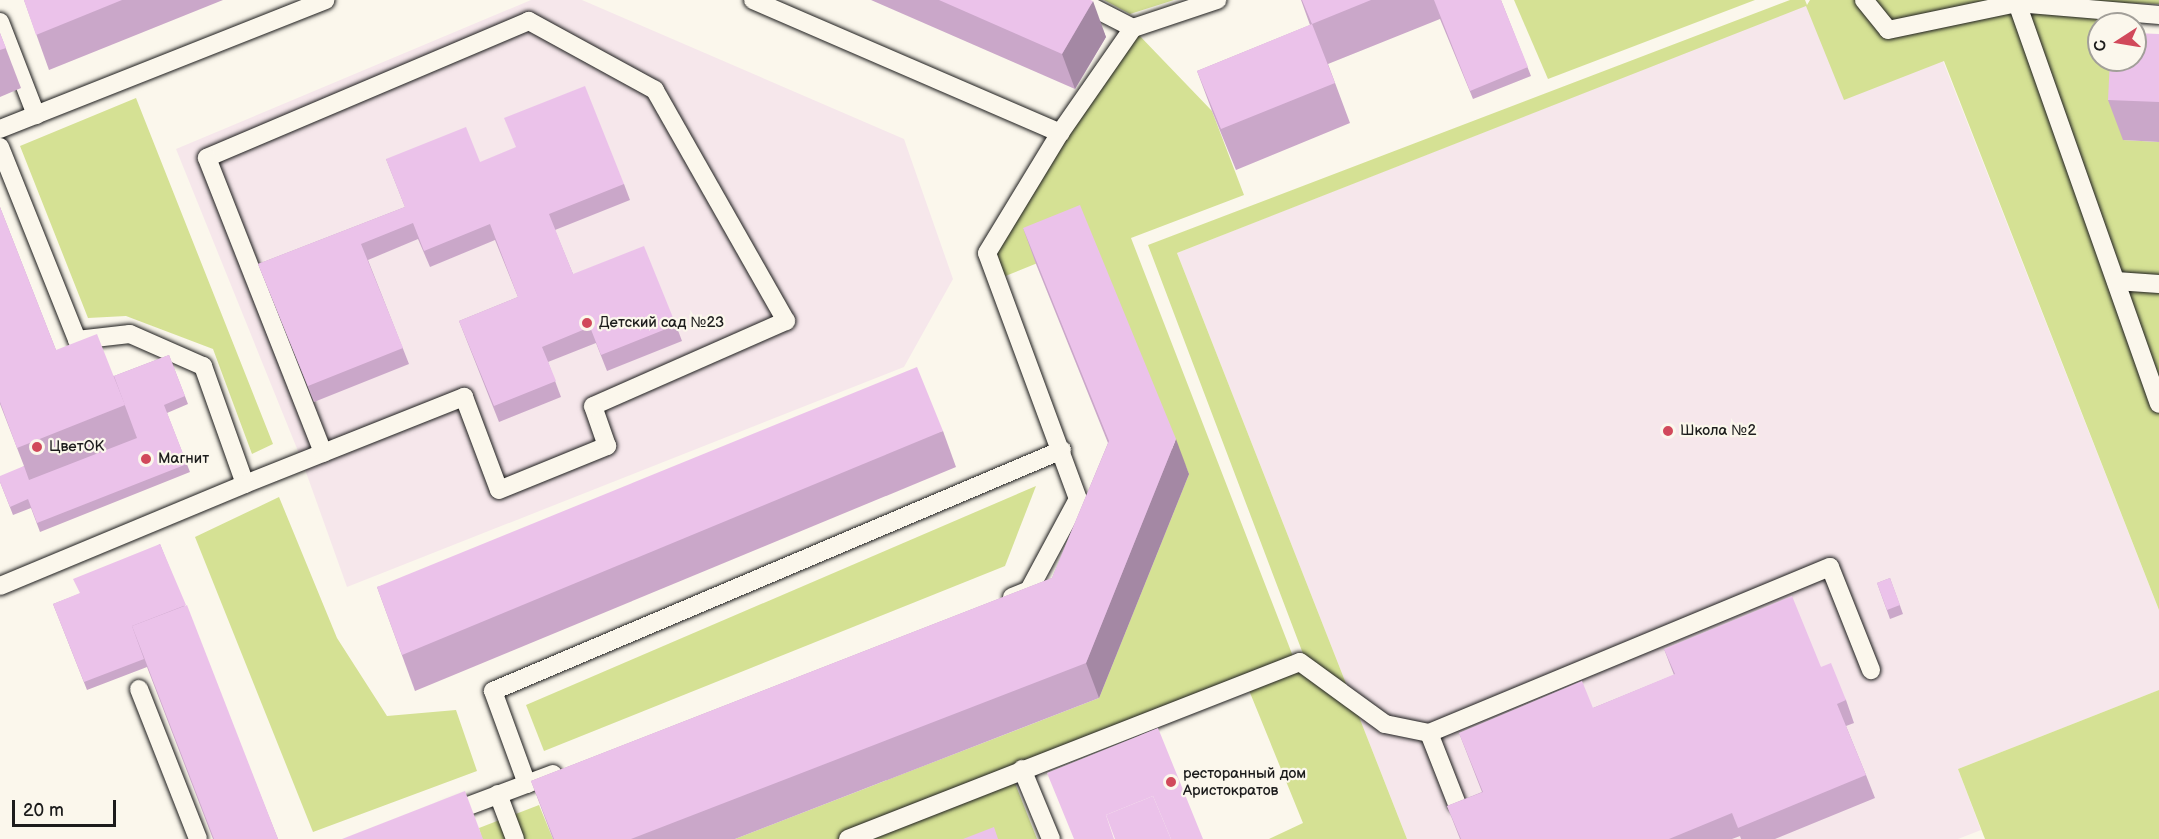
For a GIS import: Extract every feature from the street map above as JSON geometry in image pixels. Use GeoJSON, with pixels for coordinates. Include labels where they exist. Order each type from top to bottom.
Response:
{"type":"FeatureCollection","features":[{"type":"Feature","properties":{"kind":"lane"},"geometry":{"type":"LineString","coordinates":[[0,129],[325,0]]}},
{"type":"Feature","properties":{"kind":"lane"},"geometry":{"type":"LineString","coordinates":[[753,0],[1060,133]]}},
{"type":"Feature","properties":{"kind":"lane"},"geometry":{"type":"LineString","coordinates":[[1078,0],[1133,28]]}},
{"type":"Feature","properties":{"kind":"lane"},"geometry":{"type":"LineString","coordinates":[[995,603],[1029,590],[1078,499],[1062,450],[987,253],[1060,133],[1133,28],[1217,0]]}},
{"type":"Feature","properties":{"kind":"lane"},"geometry":{"type":"LineString","coordinates":[[1864,0],[1888,30],[2017,3],[2159,15]]}},
{"type":"Feature","properties":{"kind":"lane"},"geometry":{"type":"LineString","coordinates":[[2017,3],[2159,404]]}},
{"type":"Feature","properties":{"kind":"lane"},"geometry":{"type":"LineString","coordinates":[[0,586],[245,484],[464,397],[499,490],[607,446],[593,406],[786,321],[655,90],[529,21],[207,158],[323,453]]}},
{"type":"Feature","properties":{"kind":"lane"},"geometry":{"type":"LineString","coordinates":[[0,22],[36,115]]}},
{"type":"Feature","properties":{"kind":"lane"},"geometry":{"type":"LineString","coordinates":[[0,147],[77,340],[130,334],[203,366],[245,484]]}},
{"type":"Feature","properties":{"kind":"lane"},"geometry":{"type":"LineString","coordinates":[[2116,281],[2159,284]]}},
{"type":"Feature","properties":{"kind":"lane"},"geometry":{"type":"LineString","coordinates":[[527,784],[493,691],[1062,450]]}},
{"type":"Feature","properties":{"kind":"lane"},"geometry":{"type":"LineString","coordinates":[[848,839],[1300,662],[1385,724],[1429,733],[1830,567],[1871,670]]}},
{"type":"Feature","properties":{"kind":"lane"},"geometry":{"type":"LineString","coordinates":[[139,689],[198,839]]}},
{"type":"Feature","properties":{"kind":"lane"},"geometry":{"type":"LineString","coordinates":[[1429,733],[1457,804]]}},
{"type":"Feature","properties":{"kind":"lane"},"geometry":{"type":"LineString","coordinates":[[425,823],[572,766]]}},
{"type":"Feature","properties":{"kind":"lane"},"geometry":{"type":"LineString","coordinates":[[1022,769],[1051,839]]}},
{"type":"Feature","properties":{"kind":"lane"},"geometry":{"type":"LineString","coordinates":[[498,794],[515,839]]}},
{"type":"Feature","properties":{"kind":"shaded area","name":"Детский сад №23"},"geometry":{"type":"Polygon","coordinates":[[[531,0],[582,0],[904,139],[953,279],[904,367],[347,587],[302,461],[176,149],[531,0]]]}},
{"type":"Feature","properties":{"kind":"shaded area","name":"Школа №2"},"geometry":{"type":"Polygon","coordinates":[[[1806,5],[1943,61],[2159,610],[2159,690],[1958,769],[1981,830],[1958,839],[1407,839],[1177,253],[1806,5]]]}},
{"type":"Feature","properties":{"kind":"green space"},"geometry":{"type":"Polygon","coordinates":[[[1104,0],[1174,0],[1130,14],[1104,0]]]}},
{"type":"Feature","properties":{"kind":"green space"},"geometry":{"type":"Polygon","coordinates":[[[1514,0],[1755,0],[1548,79],[1514,0]]]}},
{"type":"Feature","properties":{"kind":"green space"},"geometry":{"type":"Polygon","coordinates":[[[1790,0],[1805,0],[1807,5],[1810,0],[2159,0],[2159,4],[2129,3],[2129,12],[2087,12],[2087,72],[2126,72],[2123,140],[2159,142],[2159,610],[1944,61],[1844,100],[1806,6],[1177,253],[1407,839],[1269,839],[1303,823],[1244,678],[1009,768],[1037,839],[735,839],[1099,698],[1189,474],[1092,241],[1003,277],[992,253],[1136,32],[1212,111],[1244,195],[1131,238],[1294,659],[1305,659],[1148,245],[1790,0]]]}},
{"type":"Feature","properties":{"kind":"green space"},"geometry":{"type":"Polygon","coordinates":[[[136,98],[273,444],[252,454],[213,349],[126,316],[88,318],[20,146],[136,98]]]}},
{"type":"Feature","properties":{"kind":"green space"},"geometry":{"type":"Polygon","coordinates":[[[1036,486],[1005,566],[544,751],[526,705],[1036,486]]]}},
{"type":"Feature","properties":{"kind":"green space"},"geometry":{"type":"Polygon","coordinates":[[[279,497],[337,638],[387,716],[456,710],[477,771],[313,832],[195,537],[279,497]]]}},
{"type":"Feature","properties":{"kind":"green space"},"geometry":{"type":"Polygon","coordinates":[[[2159,690],[2159,839],[1985,839],[1958,769],[2159,690]]]}},
{"type":"Feature","properties":{"kind":"green space"},"geometry":{"type":"Polygon","coordinates":[[[539,805],[553,839],[482,839],[479,828],[539,805]]]}},
{"type":"Feature","properties":{"kind":"building"},"geometry":{"type":"Polygon","coordinates":[[[24,0],[122,0],[36,35],[24,0]]]}},
{"type":"Feature","properties":{"kind":"building"},"geometry":{"type":"Polygon","coordinates":[[[939,0],[1090,0],[1093,1],[1062,54],[939,0]]]}},
{"type":"Feature","properties":{"kind":"building"},"geometry":{"type":"Polygon","coordinates":[[[1302,0],[1371,0],[1312,24],[1302,0]]]}},
{"type":"Feature","properties":{"kind":"building"},"geometry":{"type":"Polygon","coordinates":[[[1434,0],[1501,0],[1528,67],[1470,91],[1434,0]]]}},
{"type":"Feature","properties":{"kind":"building"},"geometry":{"type":"Polygon","coordinates":[[[1312,24],[1335,83],[1221,129],[1197,71],[1312,24]]]}},
{"type":"Feature","properties":{"kind":"building"},"geometry":{"type":"Polygon","coordinates":[[[0,33],[6,48],[0,50],[0,33]]]}},
{"type":"Feature","properties":{"kind":"building"},"geometry":{"type":"Polygon","coordinates":[[[2147,34],[2159,34],[2159,102],[2108,100],[2109,72],[2147,72],[2147,34]]]}},
{"type":"Feature","properties":{"kind":"building"},"geometry":{"type":"Polygon","coordinates":[[[585,86],[624,184],[549,214],[573,274],[644,246],[676,325],[601,355],[590,327],[542,347],[556,381],[494,406],[459,321],[518,297],[490,224],[424,251],[413,223],[361,244],[403,348],[308,386],[258,264],[405,207],[386,159],[466,127],[480,162],[516,147],[504,118],[585,86]]]}},
{"type":"Feature","properties":{"kind":"building"},"geometry":{"type":"Polygon","coordinates":[[[1080,205],[1176,439],[1086,663],[631,839],[554,839],[531,781],[1052,578],[1109,441],[1023,228],[1080,205]]]}},
{"type":"Feature","properties":{"kind":"building"},"geometry":{"type":"Polygon","coordinates":[[[0,207],[56,350],[97,334],[125,405],[17,448],[0,402],[0,207]]]}},
{"type":"Feature","properties":{"kind":"building","name":"Магнит"},"geometry":{"type":"Polygon","coordinates":[[[169,355],[185,396],[164,405],[187,464],[37,523],[28,499],[10,507],[0,482],[0,476],[24,466],[29,480],[137,438],[114,376],[169,355]]]}},
{"type":"Feature","properties":{"kind":"building"},"geometry":{"type":"Polygon","coordinates":[[[917,367],[943,431],[402,655],[377,587],[917,367]]]}},
{"type":"Feature","properties":{"kind":"building"},"geometry":{"type":"Polygon","coordinates":[[[160,544],[186,605],[132,626],[144,659],[84,682],[53,604],[80,593],[73,579],[160,544]]]}},
{"type":"Feature","properties":{"kind":"building"},"geometry":{"type":"Polygon","coordinates":[[[1890,578],[1900,605],[1887,610],[1877,583],[1890,578]]]}},
{"type":"Feature","properties":{"kind":"building"},"geometry":{"type":"Polygon","coordinates":[[[1792,596],[1821,667],[1831,663],[1846,700],[1837,704],[1866,775],[1738,828],[1732,813],[1669,839],[1461,839],[1447,806],[1483,792],[1459,733],[1582,681],[1593,708],[1675,674],[1664,649],[1792,596]]]}},
{"type":"Feature","properties":{"kind":"building"},"geometry":{"type":"Polygon","coordinates":[[[187,605],[278,839],[214,839],[132,626],[187,605]]]}},
{"type":"Feature","properties":{"kind":"building"},"geometry":{"type":"Polygon","coordinates":[[[1158,728],[1203,839],[1171,839],[1153,796],[1106,815],[1114,839],[1074,839],[1047,773],[1158,728]]]}},
{"type":"Feature","properties":{"kind":"building"},"geometry":{"type":"Polygon","coordinates":[[[465,791],[483,839],[342,839],[465,791]]]}},
{"type":"Feature","properties":{"kind":"building"},"geometry":{"type":"Polygon","coordinates":[[[1153,796],[1171,839],[1115,839],[1106,815],[1153,796]]]}},
{"type":"Feature","properties":{"kind":"building"},"geometry":{"type":"Polygon","coordinates":[[[994,827],[998,839],[963,839],[994,827]]]}},
{"type":"Feature","properties":{"kind":"place","name":"Детский сад №23"},"geometry":{"type":"Point","coordinates":[587,323]}},
{"type":"Feature","properties":{"kind":"place","name":"Школа №2"},"geometry":{"type":"Point","coordinates":[1668,431]}},
{"type":"Feature","properties":{"kind":"place","name":"ЦветОК"},"geometry":{"type":"Point","coordinates":[37,447]}},
{"type":"Feature","properties":{"kind":"place","name":"Магнит"},"geometry":{"type":"Point","coordinates":[146,459]}},
{"type":"Feature","properties":{"kind":"place","name":"ресторанный дом Аристократов"},"geometry":{"type":"Point","coordinates":[1171,782]}}]}
